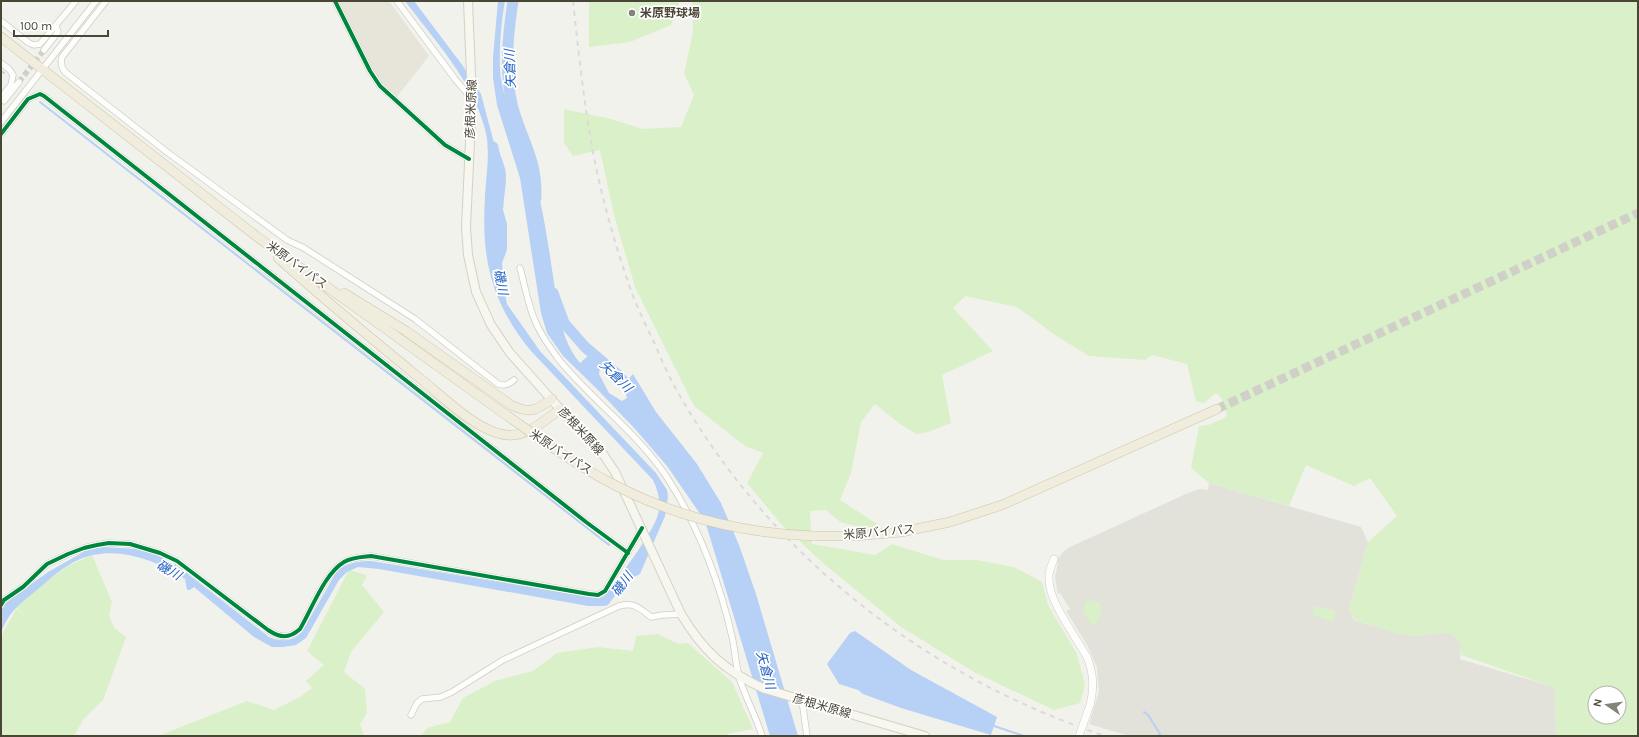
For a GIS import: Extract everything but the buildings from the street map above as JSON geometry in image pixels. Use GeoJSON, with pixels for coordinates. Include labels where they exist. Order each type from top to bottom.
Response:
{"type":"FeatureCollection","features":[{"type":"Feature","properties":{"kind":"highway","name":"米原バイパス"},"geometry":{"type":"LineString","coordinates":[[1,37],[256,236],[502,412],[569,459],[607,481],[644,500],[679,513],[715,523],[776,534],[855,536],[901,532],[950,522],[1002,505],[1217,409]]}},
{"type":"Feature","properties":{"kind":"highway"},"geometry":{"type":"LineString","coordinates":[[256,236],[265,246],[363,332],[467,417],[489,431],[504,435],[519,434],[536,427],[560,409]]}},
{"type":"Feature","properties":{"kind":"highway"},"geometry":{"type":"LineString","coordinates":[[298,266],[374,310],[511,405],[529,411],[535,410],[552,399]]}},
{"type":"Feature","properties":{"kind":"main road","name":"彦根米原線"},"geometry":{"type":"LineString","coordinates":[[468,1],[472,72],[466,227],[468,255],[476,292],[492,325],[521,367],[560,409],[585,433],[603,454],[615,472],[681,614],[693,635],[725,667],[742,678],[765,689],[925,736]]}},
{"type":"Feature","properties":{"kind":"street"},"geometry":{"type":"LineString","coordinates":[[1,21],[29,43],[34,45],[40,44],[76,1]]}},
{"type":"Feature","properties":{"kind":"street"},"geometry":{"type":"LineString","coordinates":[[1,122],[96,1]]}},
{"type":"Feature","properties":{"kind":"street"},"geometry":{"type":"LineString","coordinates":[[106,1],[62,57],[60,62],[65,72],[168,152],[287,240],[304,248],[414,319],[498,384],[509,384],[514,380]]}},
{"type":"Feature","properties":{"kind":"street"},"geometry":{"type":"LineString","coordinates":[[335,1],[370,71],[380,86],[445,145],[469,159]]}},
{"type":"Feature","properties":{"kind":"street"},"geometry":{"type":"LineString","coordinates":[[397,1],[455,79],[472,99]]}},
{"type":"Feature","properties":{"kind":"street"},"geometry":{"type":"LineString","coordinates":[[44,50],[58,32],[56,26]]}},
{"type":"Feature","properties":{"kind":"street"},"geometry":{"type":"LineString","coordinates":[[1,63],[9,69],[13,76],[11,85],[1,98],[4,101],[19,82]]}},
{"type":"Feature","properties":{"kind":"street"},"geometry":{"type":"LineString","coordinates":[[1,134],[28,99],[40,94],[44,96],[548,493],[628,553]]}},
{"type":"Feature","properties":{"kind":"street"},"geometry":{"type":"LineString","coordinates":[[520,268],[529,305],[536,324],[548,346],[574,378],[653,458],[668,480],[697,532],[723,604],[742,678],[762,736]]}},
{"type":"Feature","properties":{"kind":"street"},"geometry":{"type":"LineString","coordinates":[[1,605],[4,600],[23,587],[46,564],[84,548],[109,543],[130,544],[160,553],[177,561],[268,630],[277,636],[287,637],[295,634],[300,629],[329,577],[336,568],[344,561],[351,558],[371,556],[589,594],[598,594],[604,591],[643,531]]}},
{"type":"Feature","properties":{"kind":"street"},"geometry":{"type":"LineString","coordinates":[[1054,559],[1050,568],[1050,592],[1087,657],[1093,680],[1090,705],[1079,736]]}},
{"type":"Feature","properties":{"kind":"street"},"geometry":{"type":"LineString","coordinates":[[411,715],[417,703],[422,699],[441,697],[452,692],[504,660],[619,606],[628,604],[636,605],[651,617],[681,614]]}},
{"type":"Feature","properties":{"kind":"street"},"geometry":{"type":"LineString","coordinates":[[798,699],[807,736]]}},
{"type":"Feature","properties":{"kind":"shaded area"},"geometry":{"type":"Polygon","coordinates":[[[337,1],[389,1],[429,56],[396,98],[380,83],[372,70],[337,1]]]}},
{"type":"Feature","properties":{"kind":"shaded area"},"geometry":{"type":"Polygon","coordinates":[[[1209,483],[1361,527],[1368,542],[1349,608],[1354,620],[1397,633],[1415,636],[1448,632],[1454,635],[1461,645],[1460,659],[1554,687],[1556,736],[1129,736],[1089,724],[1099,691],[1097,667],[1087,645],[1066,611],[1070,609],[1060,593],[1058,594],[1055,578],[1058,562],[1056,561],[1064,551],[1070,547],[1188,493],[1200,489],[1208,490],[1209,483]]]}},
{"type":"Feature","properties":{"kind":"green space","name":"米原野球場"},"geometry":{"type":"Polygon","coordinates":[[[589,1],[680,1],[671,25],[630,42],[589,47],[589,1]]]}},
{"type":"Feature","properties":{"kind":"green space"},"geometry":{"type":"Polygon","coordinates":[[[692,1],[1638,1],[1638,736],[1556,736],[1555,695],[1553,687],[1461,655],[1459,641],[1448,632],[1415,636],[1397,633],[1355,620],[1349,608],[1368,542],[1397,516],[1370,478],[1354,486],[1306,465],[1289,506],[1209,483],[1191,468],[1199,426],[1209,425],[1226,417],[1226,411],[1223,401],[1216,393],[1204,403],[1196,401],[1187,364],[1152,355],[1145,360],[1089,356],[1055,335],[1017,307],[965,296],[953,308],[993,351],[942,375],[951,423],[928,432],[917,434],[900,424],[875,404],[861,422],[851,473],[840,500],[879,525],[868,529],[840,522],[826,510],[810,511],[812,544],[875,555],[892,544],[943,560],[977,560],[1014,567],[1042,582],[1048,605],[1077,654],[1085,685],[1080,703],[1054,710],[974,672],[901,627],[824,564],[781,524],[747,483],[763,453],[745,446],[694,406],[635,287],[614,215],[600,150],[573,156],[564,143],[564,109],[611,119],[643,129],[681,127],[694,95],[684,73],[693,32],[692,1]]]}},
{"type":"Feature","properties":{"kind":"green space"},"geometry":{"type":"Polygon","coordinates":[[[92,555],[112,602],[109,615],[114,628],[126,637],[103,700],[83,720],[74,736],[1,736],[1,637],[16,609],[28,618],[13,605],[68,566],[92,555]]]}},
{"type":"Feature","properties":{"kind":"green space"},"geometry":{"type":"Polygon","coordinates":[[[349,570],[367,575],[362,585],[384,612],[351,652],[344,672],[365,689],[367,713],[360,724],[364,736],[158,736],[247,701],[274,710],[300,697],[312,688],[306,681],[324,665],[307,651],[349,570]]]}},
{"type":"Feature","properties":{"kind":"green space"},"geometry":{"type":"Polygon","coordinates":[[[1089,600],[1099,602],[1102,608],[1098,620],[1093,625],[1090,623],[1083,611],[1085,602],[1089,600]]]}},
{"type":"Feature","properties":{"kind":"green space"},"geometry":{"type":"Polygon","coordinates":[[[1315,606],[1336,611],[1333,622],[1312,615],[1315,606]]]}},
{"type":"Feature","properties":{"kind":"green space"},"geometry":{"type":"Polygon","coordinates":[[[657,634],[679,644],[688,643],[732,682],[753,729],[727,734],[727,736],[421,736],[427,728],[450,722],[463,698],[495,681],[533,671],[557,653],[598,647],[633,651],[636,636],[657,634]]]}},
{"type":"Feature","properties":{"kind":"water"},"geometry":{"type":"Polygon","coordinates":[[[405,1],[414,1],[463,66],[481,94],[494,143],[500,199],[507,224],[507,250],[502,263],[507,304],[540,351],[656,473],[667,490],[668,497],[665,516],[640,574],[626,581],[608,605],[588,606],[379,569],[358,567],[347,572],[339,580],[306,638],[296,645],[272,647],[254,637],[194,587],[187,590],[185,579],[161,565],[133,556],[105,553],[91,555],[78,560],[57,573],[12,612],[1,632],[1,608],[4,604],[48,572],[87,550],[102,547],[137,549],[155,554],[175,564],[269,637],[278,640],[287,640],[294,638],[302,632],[337,571],[353,563],[371,561],[597,598],[603,597],[607,593],[645,540],[657,518],[659,510],[658,495],[653,480],[531,351],[517,333],[506,315],[498,297],[487,260],[484,219],[488,146],[485,129],[479,111],[462,78],[440,46],[405,1]]]}},
{"type":"Feature","properties":{"kind":"water"},"geometry":{"type":"Polygon","coordinates":[[[498,1],[505,1],[500,40],[501,79],[503,90],[536,182],[544,218],[559,315],[565,337],[575,357],[580,363],[589,355],[600,354],[604,360],[600,367],[599,374],[609,393],[622,401],[627,398],[625,391],[626,385],[633,374],[656,412],[697,464],[721,503],[739,545],[756,594],[798,736],[770,736],[705,521],[667,466],[636,430],[563,356],[547,333],[541,313],[520,178],[497,105],[493,78],[493,57],[498,1]]]}},
{"type":"Feature","properties":{"kind":"water"},"geometry":{"type":"Polygon","coordinates":[[[855,631],[911,670],[997,717],[991,735],[901,708],[863,694],[858,690],[839,684],[827,664],[850,633],[855,631]]]}},
{"type":"Feature","properties":{"kind":"waterway","name":"矢倉川"},"geometry":{"type":"LineString","coordinates":[[513,1],[507,66],[508,79],[514,113],[532,162],[535,178],[536,198]]}},
{"type":"Feature","properties":{"kind":"waterway"},"geometry":{"type":"LineString","coordinates":[[40,102],[609,545]]}},
{"type":"Feature","properties":{"kind":"waterway","name":"磯川"},"geometry":{"type":"LineString","coordinates":[[493,147],[500,171],[498,206]]}},
{"type":"Feature","properties":{"kind":"waterway","name":"矢倉川"},"geometry":{"type":"LineString","coordinates":[[553,293],[564,323],[585,347],[618,375],[635,395]]}},
{"type":"Feature","properties":{"kind":"waterway"},"geometry":{"type":"LineString","coordinates":[[1144,712],[1148,715],[1160,734],[1157,736]]}},
{"type":"Feature","properties":{"kind":"waterway"},"geometry":{"type":"LineString","coordinates":[[991,725],[1024,736]]}},
{"type":"Feature","properties":{"kind":"tunnel"},"geometry":{"type":"LineString","coordinates":[[19,82],[44,50]]}},
{"type":"Feature","properties":{"kind":"tunnel"},"geometry":{"type":"LineString","coordinates":[[1217,409],[1638,213]]}},
{"type":"Feature","properties":{"kind":"railway"},"geometry":{"type":"LineString","coordinates":[[573,1],[583,89],[591,141],[603,200],[620,258],[635,302],[670,377],[714,449],[757,505],[805,556],[858,602],[915,644],[975,680],[1039,711],[1105,736]]}},
{"type":"Feature","properties":{"kind":"cycle path"},"geometry":{"type":"LineString","coordinates":[[335,1],[370,71],[380,86],[445,145],[469,159]]}},
{"type":"Feature","properties":{"kind":"cycle path"},"geometry":{"type":"LineString","coordinates":[[1,134],[28,99],[40,94],[44,96],[586,522],[628,553]]}},
{"type":"Feature","properties":{"kind":"cycle path"},"geometry":{"type":"LineString","coordinates":[[1,605],[4,600],[23,587],[47,564],[68,554],[84,548],[109,543],[130,544],[160,553],[177,561],[268,630],[280,636],[288,636],[300,629],[319,592],[330,575],[344,562],[350,559],[371,556],[598,595],[605,591],[642,528]]}},
{"type":"Feature","properties":{"kind":"place","name":"米原野球場"},"geometry":{"type":"Point","coordinates":[632,13]}}]}
